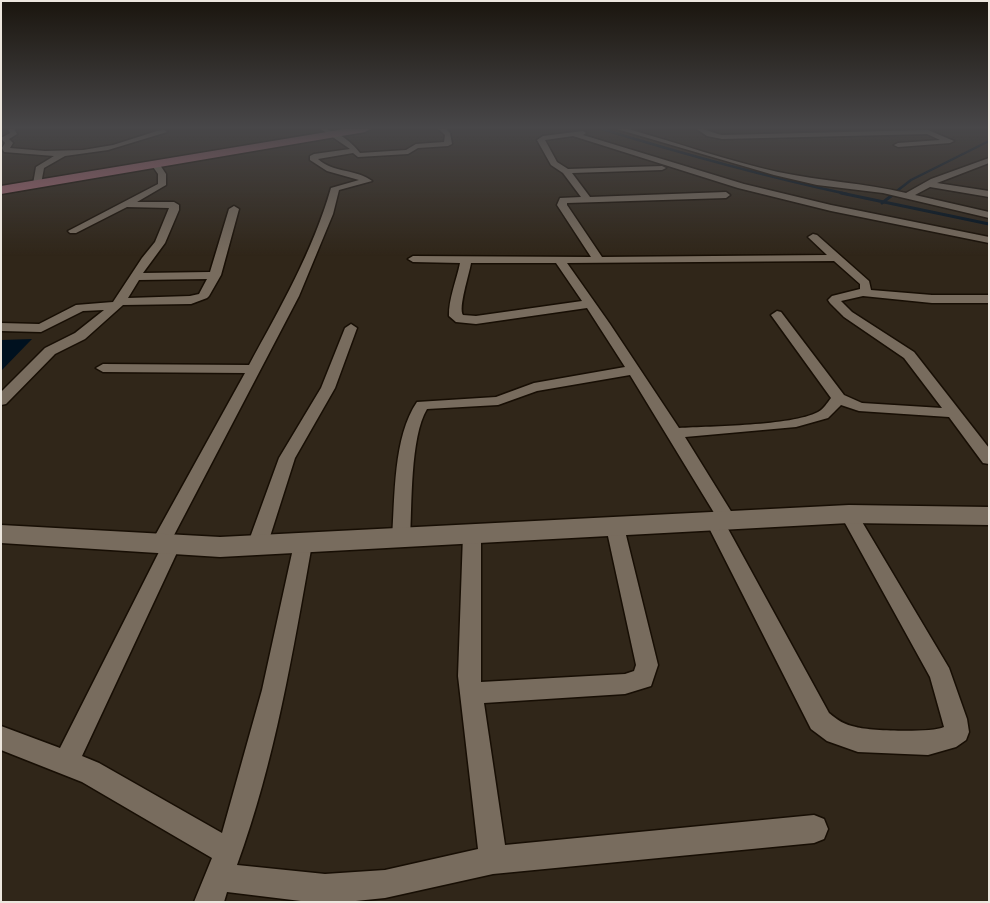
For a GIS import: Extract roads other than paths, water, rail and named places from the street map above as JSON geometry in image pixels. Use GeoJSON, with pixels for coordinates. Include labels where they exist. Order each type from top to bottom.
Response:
{"type":"FeatureCollection","features":[{"type":"Feature","properties":{"kind":"main road"},"geometry":{"type":"LineString","coordinates":[[1,190],[113,171]]}},
{"type":"Feature","properties":{"kind":"street"},"geometry":{"type":"LineString","coordinates":[[37,184],[39,171]]}},
{"type":"Feature","properties":{"kind":"street"},"geometry":{"type":"LineString","coordinates":[[73,231],[162,185],[162,174],[160,171]]}},
{"type":"Feature","properties":{"kind":"street"},"geometry":{"type":"LineString","coordinates":[[66,763],[166,543],[293,296],[328,214],[335,188],[368,181],[340,171]]}},
{"type":"Feature","properties":{"kind":"street"},"geometry":{"type":"LineString","coordinates":[[566,171],[587,199]]}},
{"type":"Feature","properties":{"kind":"street"},"geometry":{"type":"LineString","coordinates":[[690,171],[794,199],[989,240]]}},
{"type":"Feature","properties":{"kind":"street"},"geometry":{"type":"LineString","coordinates":[[768,171],[817,182],[883,190],[989,215]]}},
{"type":"Feature","properties":{"kind":"street"},"geometry":{"type":"LineString","coordinates":[[905,195],[961,171]]}},
{"type":"Feature","properties":{"kind":"street"},"geometry":{"type":"LineString","coordinates":[[929,184],[989,194]]}},
{"type":"Feature","properties":{"kind":"street"},"geometry":{"type":"LineString","coordinates":[[599,260],[562,204],[563,200],[726,195]]}},
{"type":"Feature","properties":{"kind":"street"},"geometry":{"type":"LineString","coordinates":[[1,401],[50,351],[80,336],[118,304],[149,255],[160,243],[175,207],[171,205],[127,204]]}},
{"type":"Feature","properties":{"kind":"street"},"geometry":{"type":"LineString","coordinates":[[1,327],[41,328],[80,308],[199,298],[206,293],[215,275],[234,209]]}},
{"type":"Feature","properties":{"kind":"street"},"geometry":{"type":"LineString","coordinates":[[813,238],[865,284],[866,290],[863,293]]}},
{"type":"Feature","properties":{"kind":"street"},"geometry":{"type":"LineString","coordinates":[[413,259],[836,258]]}},
{"type":"Feature","properties":{"kind":"street"},"geometry":{"type":"LineString","coordinates":[[466,260],[462,283],[454,306],[455,316],[460,320],[476,320],[590,304]]}},
{"type":"Feature","properties":{"kind":"street"},"geometry":{"type":"LineString","coordinates":[[558,260],[590,304],[674,433],[721,522],[820,721],[836,733],[858,740],[928,743],[947,739],[957,732],[955,719],[941,675],[848,514]]}},
{"type":"Feature","properties":{"kind":"street"},"geometry":{"type":"LineString","coordinates":[[136,277],[215,275]]}},
{"type":"Feature","properties":{"kind":"street"},"geometry":{"type":"LineString","coordinates":[[989,299],[932,299],[863,293],[834,300],[837,305],[863,324],[897,344],[909,355],[989,459]]}},
{"type":"Feature","properties":{"kind":"street"},"geometry":{"type":"LineString","coordinates":[[777,315],[839,398],[859,407],[955,413]]}},
{"type":"Feature","properties":{"kind":"street"},"geometry":{"type":"LineString","coordinates":[[257,546],[287,458],[328,388],[351,328]]}},
{"type":"Feature","properties":{"kind":"street"},"geometry":{"type":"LineString","coordinates":[[103,368],[255,369]]}},
{"type":"Feature","properties":{"kind":"street"},"geometry":{"type":"LineString","coordinates":[[401,539],[409,441],[417,410],[422,405],[498,401],[550,384],[634,370]]}},
{"type":"Feature","properties":{"kind":"street"},"geometry":{"type":"LineString","coordinates":[[674,433],[812,420],[823,416],[839,398]]}},
{"type":"Feature","properties":{"kind":"street"},"geometry":{"type":"LineString","coordinates":[[1,534],[220,547],[401,539],[848,514],[989,516]]}},
{"type":"Feature","properties":{"kind":"street"},"geometry":{"type":"LineString","coordinates":[[472,693],[625,684],[643,679],[647,665],[615,527]]}},
{"type":"Feature","properties":{"kind":"street"},"geometry":{"type":"LineString","coordinates":[[472,535],[469,676],[493,860]]}},
{"type":"Feature","properties":{"kind":"street"},"geometry":{"type":"LineString","coordinates":[[219,877],[239,822],[274,690],[303,544]]}},
{"type":"Feature","properties":{"kind":"street"},"geometry":{"type":"LineString","coordinates":[[1,738],[90,772],[219,877],[324,889],[385,884],[493,860],[814,829]]}},
{"type":"Feature","properties":{"kind":"water"},"geometry":{"type":"Polygon","coordinates":[[[32,339],[1,371],[1,340],[32,339]]]}},
{"type":"Feature","properties":{"kind":"waterway"},"geometry":{"type":"LineString","coordinates":[[751,171],[847,194]]}},
{"type":"Feature","properties":{"kind":"waterway"},"geometry":{"type":"LineString","coordinates":[[893,194],[911,180],[929,171]]}},
{"type":"Feature","properties":{"kind":"waterway"},"geometry":{"type":"LineString","coordinates":[[841,193],[883,202]]}},
{"type":"Feature","properties":{"kind":"waterway"},"geometry":{"type":"LineString","coordinates":[[883,202],[895,193]]}},
{"type":"Feature","properties":{"kind":"waterway"},"geometry":{"type":"LineString","coordinates":[[883,202],[989,224]]}}]}
